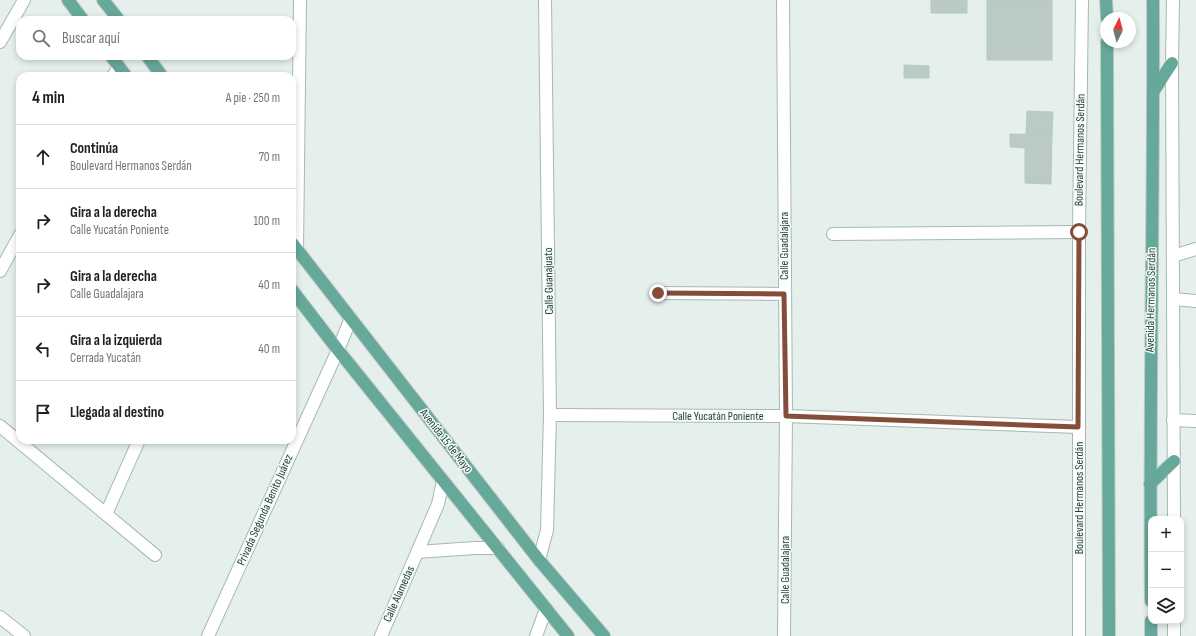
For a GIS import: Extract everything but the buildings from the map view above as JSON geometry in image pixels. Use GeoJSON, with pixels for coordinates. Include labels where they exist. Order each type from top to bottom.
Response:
{"type":"FeatureCollection","features":[{"type":"Feature","properties":{"kind":"main road"},"geometry":{"type":"LineString","coordinates":[[68,0],[80,16]]}},
{"type":"Feature","properties":{"kind":"main road"},"geometry":{"type":"LineString","coordinates":[[103,0],[116,16]]}},
{"type":"Feature","properties":{"kind":"main road"},"geometry":{"type":"LineString","coordinates":[[1106,0],[1106,12]]}},
{"type":"Feature","properties":{"kind":"main road","name":"Avenida Hermanos Serdán"},"geometry":{"type":"LineString","coordinates":[[1151,588],[1150,484],[1153,0]]}},
{"type":"Feature","properties":{"kind":"main road"},"geometry":{"type":"LineString","coordinates":[[1107,48],[1109,636]]}},
{"type":"Feature","properties":{"kind":"main road"},"geometry":{"type":"LineString","coordinates":[[113,60],[119,72]]}},
{"type":"Feature","properties":{"kind":"main road"},"geometry":{"type":"LineString","coordinates":[[150,60],[159,72]]}},
{"type":"Feature","properties":{"kind":"main road"},"geometry":{"type":"LineString","coordinates":[[1153,92],[1172,63]]}},
{"type":"Feature","properties":{"kind":"main road","name":"Avenida 15 de Mayo"},"geometry":{"type":"LineString","coordinates":[[296,249],[539,560],[604,636]]}},
{"type":"Feature","properties":{"kind":"main road"},"geometry":{"type":"LineString","coordinates":[[296,295],[338,350],[568,636]]}},
{"type":"Feature","properties":{"kind":"main road"},"geometry":{"type":"LineString","coordinates":[[1150,484],[1174,461]]}},
{"type":"Feature","properties":{"kind":"main road"},"geometry":{"type":"LineString","coordinates":[[1151,624],[1151,636]]}},
{"type":"Feature","properties":{"kind":"street"},"geometry":{"type":"LineString","coordinates":[[0,42],[24,0]]}},
{"type":"Feature","properties":{"kind":"street"},"geometry":{"type":"LineString","coordinates":[[296,164],[300,0]]}},
{"type":"Feature","properties":{"kind":"street","name":"Calle Guanajuato"},"geometry":{"type":"LineString","coordinates":[[539,560],[547,530],[550,415],[545,0]]}},
{"type":"Feature","properties":{"kind":"street","name":"Calle Guadalajara"},"geometry":{"type":"LineString","coordinates":[[783,0],[786,416],[784,636]]}},
{"type":"Feature","properties":{"kind":"street","name":"Boulevard Hermanos Serdán"},"geometry":{"type":"LineString","coordinates":[[1080,636],[1078,427],[1082,0]]}},
{"type":"Feature","properties":{"kind":"street"},"geometry":{"type":"LineString","coordinates":[[1173,0],[1174,516]]}},
{"type":"Feature","properties":{"kind":"street"},"geometry":{"type":"LineString","coordinates":[[833,234],[1079,232]]}},
{"type":"Feature","properties":{"kind":"street"},"geometry":{"type":"LineString","coordinates":[[0,271],[16,242]]}},
{"type":"Feature","properties":{"kind":"street"},"geometry":{"type":"LineString","coordinates":[[1173,256],[1196,249]]}},
{"type":"Feature","properties":{"kind":"street"},"geometry":{"type":"LineString","coordinates":[[658,293],[784,294]]}},
{"type":"Feature","properties":{"kind":"street"},"geometry":{"type":"LineString","coordinates":[[1173,299],[1196,301]]}},
{"type":"Feature","properties":{"kind":"street","name":"Privada Segunda Benito Juárez"},"geometry":{"type":"LineString","coordinates":[[296,442],[351,318]]}},
{"type":"Feature","properties":{"kind":"street","name":"Calle Yucatán Poniente"},"geometry":{"type":"LineString","coordinates":[[550,415],[786,416],[1078,427]]}},
{"type":"Feature","properties":{"kind":"street"},"geometry":{"type":"LineString","coordinates":[[1173,420],[1196,421]]}},
{"type":"Feature","properties":{"kind":"street"},"geometry":{"type":"LineString","coordinates":[[0,426],[16,439]]}},
{"type":"Feature","properties":{"kind":"street"},"geometry":{"type":"LineString","coordinates":[[22,444],[155,555]]}},
{"type":"Feature","properties":{"kind":"street"},"geometry":{"type":"LineString","coordinates":[[106,514],[137,444]]}},
{"type":"Feature","properties":{"kind":"street","name":"Privada Segunda Benito Juárez"},"geometry":{"type":"LineString","coordinates":[[208,636],[295,444]]}},
{"type":"Feature","properties":{"kind":"street","name":"Calle Alamedas"},"geometry":{"type":"LineString","coordinates":[[381,636],[438,504],[443,481]]}},
{"type":"Feature","properties":{"kind":"street","name":"Calle Alamedas"},"geometry":{"type":"LineString","coordinates":[[417,552],[498,548]]}},
{"type":"Feature","properties":{"kind":"street"},"geometry":{"type":"LineString","coordinates":[[536,636],[546,609]]}},
{"type":"Feature","properties":{"kind":"street"},"geometry":{"type":"LineString","coordinates":[[0,617],[24,636]]}},
{"type":"Feature","properties":{"kind":"street"},"geometry":{"type":"LineString","coordinates":[[1174,624],[1174,636]]}},
{"type":"Feature","properties":{"kind":"route"},"geometry":{"type":"LineString","coordinates":[[658,293],[784,294],[786,416],[1078,427],[1079,232]]}}]}
